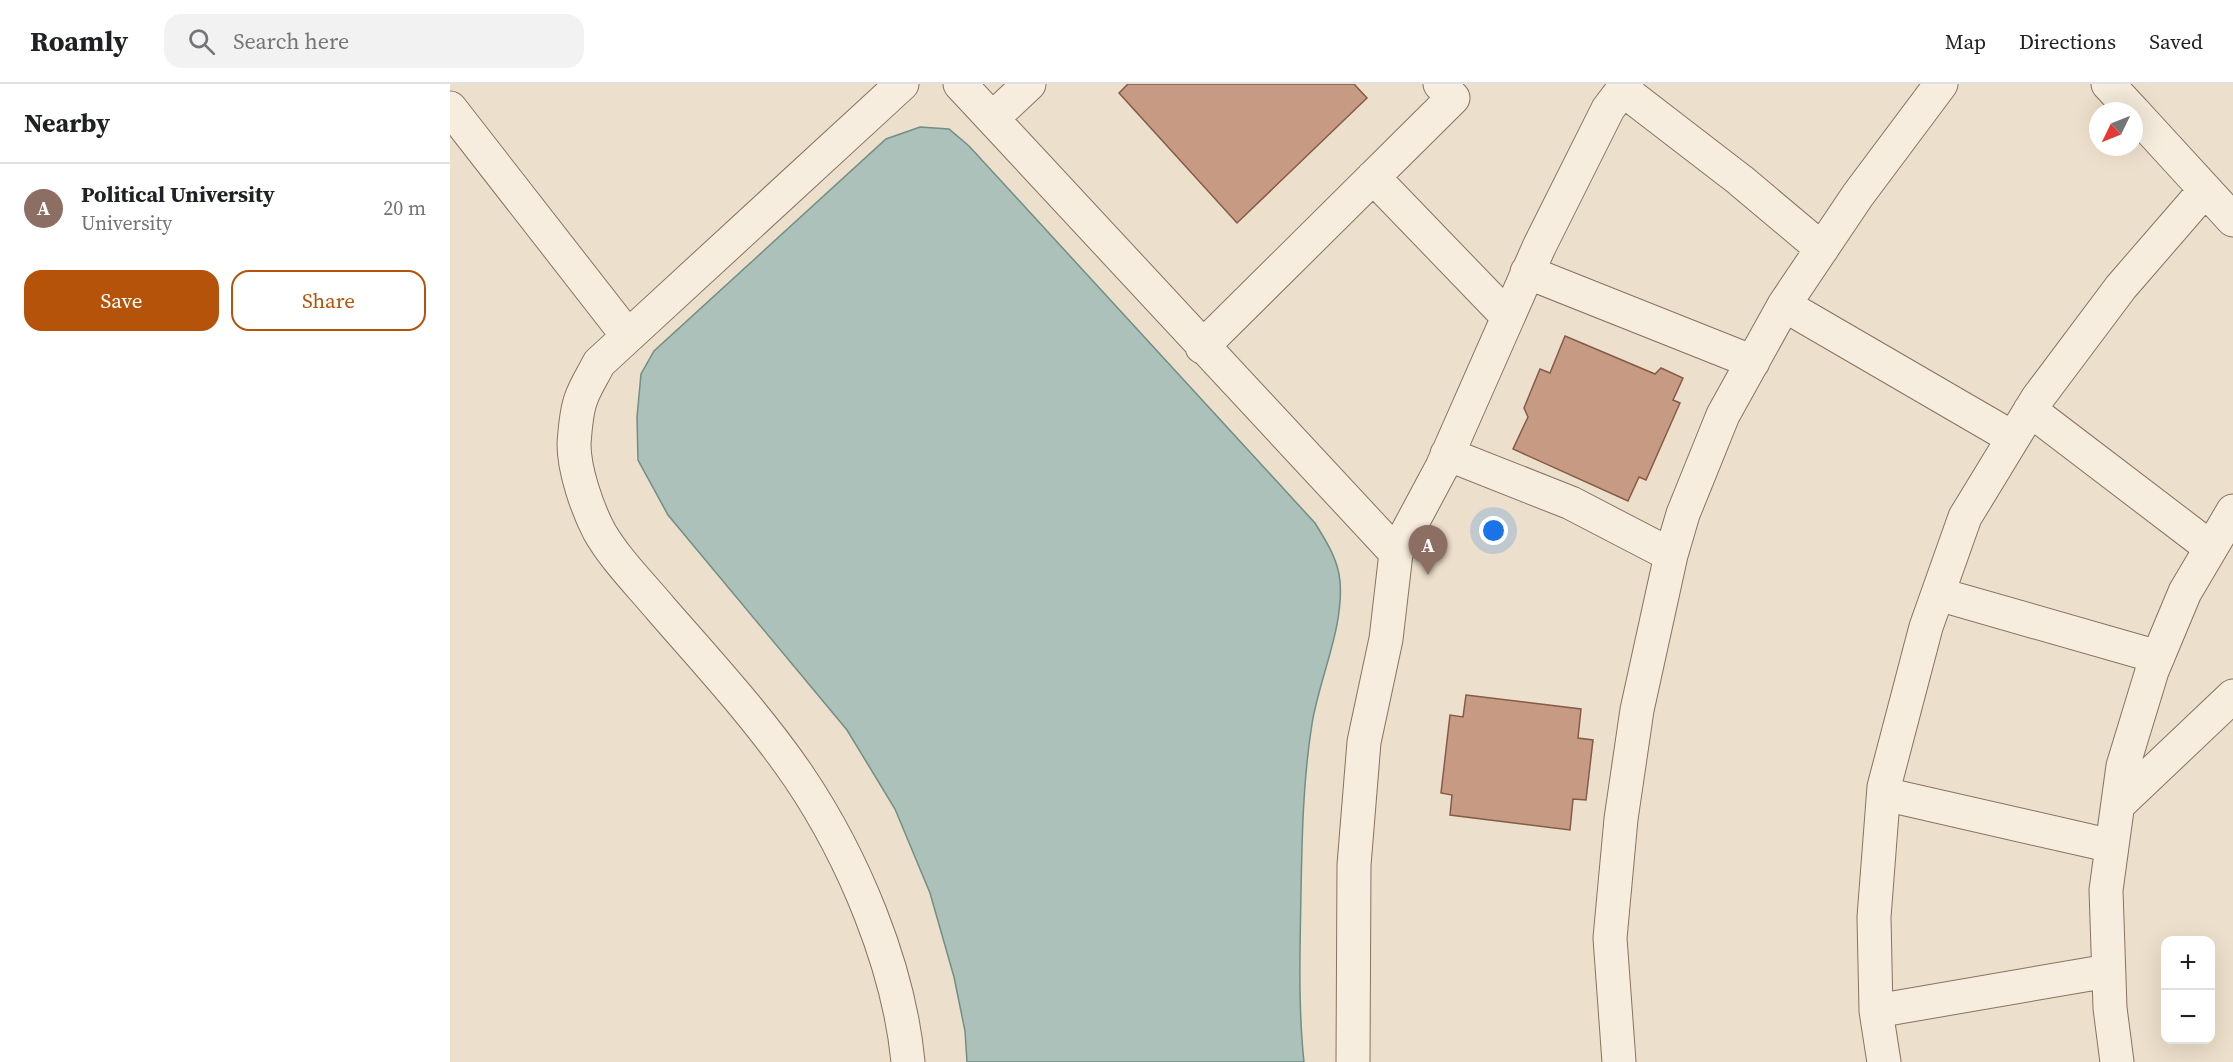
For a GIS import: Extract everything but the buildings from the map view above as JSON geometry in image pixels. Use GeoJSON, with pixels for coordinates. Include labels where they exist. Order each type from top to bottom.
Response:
{"type":"FeatureCollection","features":[{"type":"Feature","properties":{"kind":"lane"},"geometry":{"type":"LineString","coordinates":[[902,84],[599,363],[580,400],[574,446],[581,487],[599,531],[628,570],[762,729],[799,777],[830,828],[862,891],[889,969],[906,1038],[908,1062]]}},
{"type":"Feature","properties":{"kind":"lane"},"geometry":{"type":"LineString","coordinates":[[960,84],[1202,347],[1396,553]]}},
{"type":"Feature","properties":{"kind":"lane"},"geometry":{"type":"LineString","coordinates":[[993,118],[1029,84]]}},
{"type":"Feature","properties":{"kind":"lane"},"geometry":{"type":"LineString","coordinates":[[1202,347],[1453,98],[1440,84]]}},
{"type":"Feature","properties":{"kind":"lane"},"geometry":{"type":"LineString","coordinates":[[1619,1062],[1611,938],[1621,819],[1637,710],[1671,555],[1683,514],[1723,415],[1784,305],[1858,195],[1941,84]]}},
{"type":"Feature","properties":{"kind":"lane"},"geometry":{"type":"LineString","coordinates":[[2108,84],[2124,102]]}},
{"type":"Feature","properties":{"kind":"lane"},"geometry":{"type":"LineString","coordinates":[[1353,1062],[1354,865],[1364,742],[1386,639],[1396,553],[1447,454],[1527,272],[1608,109],[1625,87],[1822,249]]}},
{"type":"Feature","properties":{"kind":"lane"},"geometry":{"type":"LineString","coordinates":[[450,108],[627,335]]}},
{"type":"Feature","properties":{"kind":"lane"},"geometry":{"type":"LineString","coordinates":[[2143,123],[2233,220]]}},
{"type":"Feature","properties":{"kind":"lane"},"geometry":{"type":"LineString","coordinates":[[1372,177],[1508,317]]}},
{"type":"Feature","properties":{"kind":"lane"},"geometry":{"type":"LineString","coordinates":[[1884,1062],[1876,1011],[1875,917],[1884,794],[1926,627],[1965,517],[2030,410],[2121,287],[2205,190]]}},
{"type":"Feature","properties":{"kind":"lane"},"geometry":{"type":"LineString","coordinates":[[1527,272],[1753,362]]}},
{"type":"Feature","properties":{"kind":"lane"},"geometry":{"type":"LineString","coordinates":[[1784,305],[2013,438]]}},
{"type":"Feature","properties":{"kind":"lane"},"geometry":{"type":"LineString","coordinates":[[2030,410],[2211,548]]}},
{"type":"Feature","properties":{"kind":"lane"},"geometry":{"type":"LineString","coordinates":[[1447,454],[1571,503],[1671,555]]}},
{"type":"Feature","properties":{"kind":"lane"},"geometry":{"type":"LineString","coordinates":[[2117,1062],[2108,971],[2106,890],[2123,766],[2158,657],[2186,592],[2233,511]]}},
{"type":"Feature","properties":{"kind":"lane"},"geometry":{"type":"LineString","coordinates":[[1938,594],[2158,657]]}},
{"type":"Feature","properties":{"kind":"lane"},"geometry":{"type":"LineString","coordinates":[[2118,805],[2233,696]]}},
{"type":"Feature","properties":{"kind":"lane"},"geometry":{"type":"LineString","coordinates":[[1884,794],[2112,846]]}},
{"type":"Feature","properties":{"kind":"lane"},"geometry":{"type":"LineString","coordinates":[[1876,1011],[2108,971]]}},
{"type":"Feature","properties":{"kind":"water"},"geometry":{"type":"Polygon","coordinates":[[[920,127],[949,129],[969,146],[1315,523],[1334,558],[1340,581],[1338,617],[1315,707],[1304,809],[1300,978],[1304,1062],[967,1062],[965,1031],[954,977],[930,893],[895,809],[847,730],[668,515],[638,460],[637,417],[641,374],[654,351],[886,139],[920,127]]]}},
{"type":"Feature","properties":{"kind":"place","name":"Political University"},"geometry":{"type":"Point","coordinates":[1428,575]}}]}
